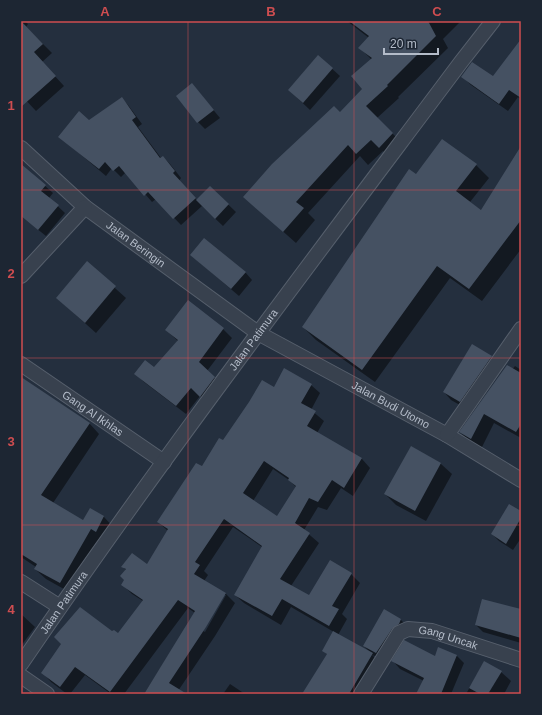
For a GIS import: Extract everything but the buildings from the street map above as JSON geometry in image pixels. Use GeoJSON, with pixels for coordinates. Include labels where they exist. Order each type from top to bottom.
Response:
{"type":"FeatureCollection","features":[{"type":"Feature","properties":{"kind":"street","name":"Jalan Patimura"},"geometry":{"type":"LineString","coordinates":[[21,664],[60,607],[258,333],[493,21]]}},
{"type":"Feature","properties":{"kind":"street","name":"Jalan Beringin"},"geometry":{"type":"LineString","coordinates":[[21,148],[85,207],[258,333]]}},
{"type":"Feature","properties":{"kind":"street"},"geometry":{"type":"LineString","coordinates":[[21,276],[85,207]]}},
{"type":"Feature","properties":{"kind":"street"},"geometry":{"type":"LineString","coordinates":[[447,435],[521,329]]}},
{"type":"Feature","properties":{"kind":"street","name":"Jalan Budi Utomo"},"geometry":{"type":"LineString","coordinates":[[258,333],[447,435],[521,480]]}},
{"type":"Feature","properties":{"kind":"street","name":"Gang Al Ikhlas"},"geometry":{"type":"LineString","coordinates":[[21,364],[164,462]]}},
{"type":"Feature","properties":{"kind":"street"},"geometry":{"type":"LineString","coordinates":[[21,582],[60,607]]}},
{"type":"Feature","properties":{"kind":"street","name":"Gang Uncak"},"geometry":{"type":"LineString","coordinates":[[361,694],[399,633],[408,629],[432,631],[521,660]]}},
{"type":"Feature","properties":{"kind":"street"},"geometry":{"type":"LineString","coordinates":[[21,676],[47,694]]}}]}
